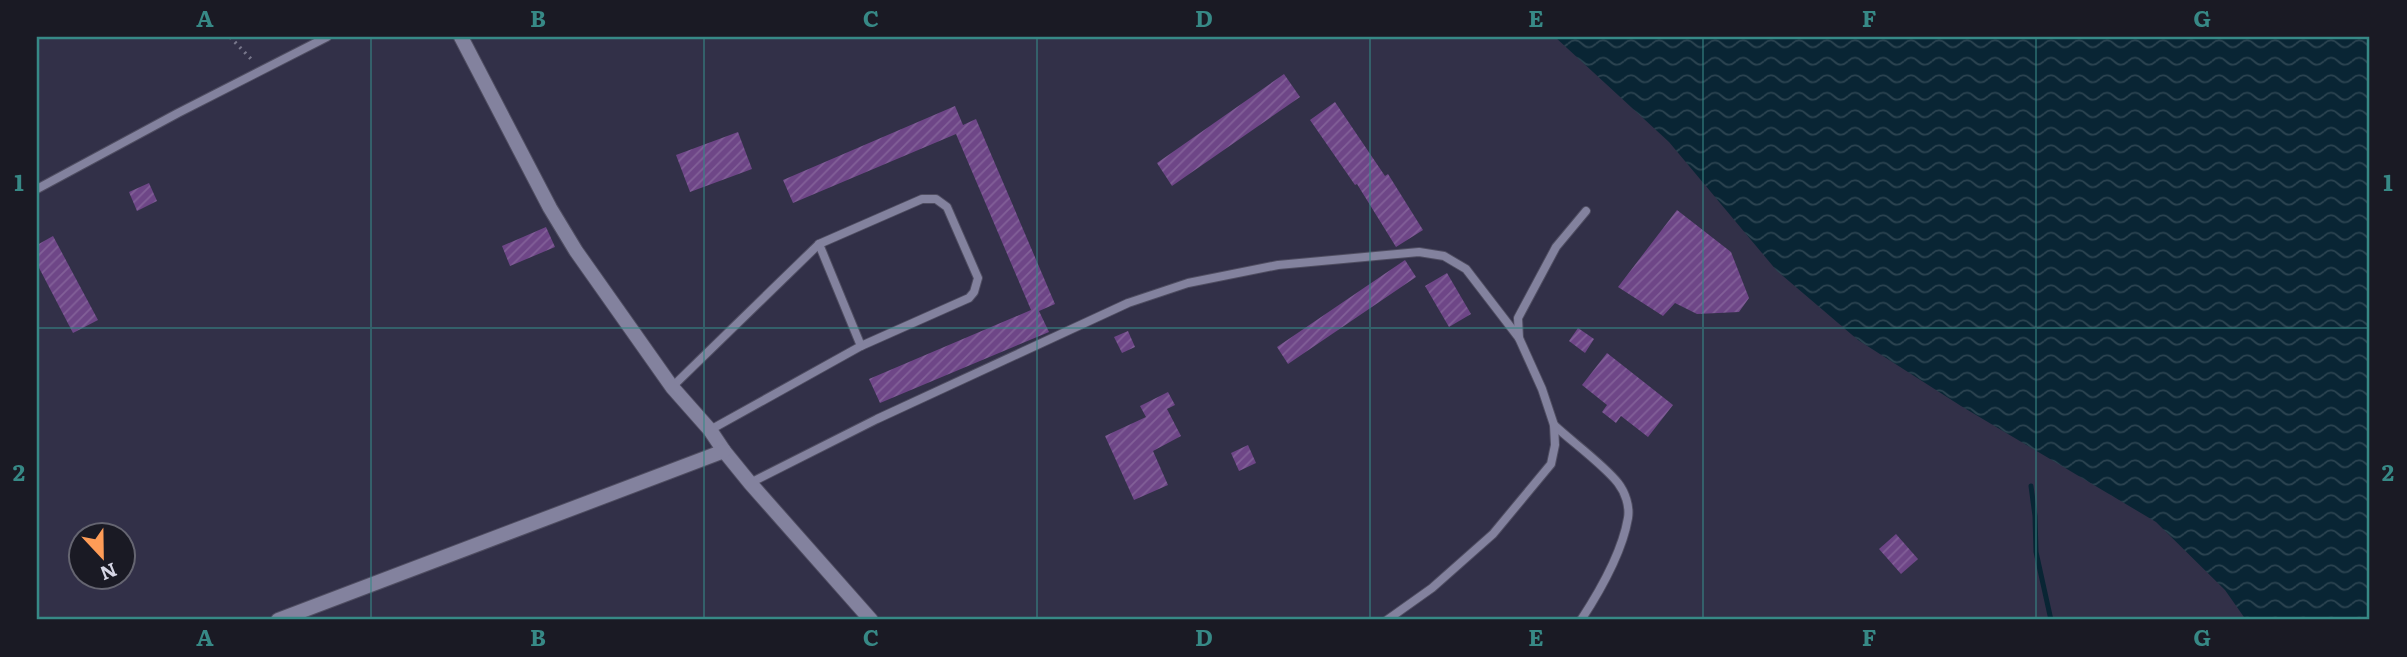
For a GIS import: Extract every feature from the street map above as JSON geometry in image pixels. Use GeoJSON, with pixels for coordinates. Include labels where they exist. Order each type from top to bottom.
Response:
{"type":"FeatureCollection","features":[{"type":"Feature","properties":{"kind":"street"},"geometry":{"type":"LineString","coordinates":[[461,37],[561,228],[672,387],[710,430],[750,484],[870,620]]}},
{"type":"Feature","properties":{"kind":"street"},"geometry":{"type":"LineString","coordinates":[[278,620],[724,452]]}},
{"type":"Feature","properties":{"kind":"lane"},"geometry":{"type":"LineString","coordinates":[[37,189],[327,37]]}},
{"type":"Feature","properties":{"kind":"lane"},"geometry":{"type":"LineString","coordinates":[[672,387],[819,244],[922,199],[936,199],[947,207],[978,278],[974,292],[963,302],[861,345],[710,430]]}},
{"type":"Feature","properties":{"kind":"lane"},"geometry":{"type":"LineString","coordinates":[[1519,338],[1518,318],[1522,307],[1556,247],[1586,211]]}},
{"type":"Feature","properties":{"kind":"lane"},"geometry":{"type":"LineString","coordinates":[[819,244],[861,345]]}},
{"type":"Feature","properties":{"kind":"lane"},"geometry":{"type":"LineString","coordinates":[[750,484],[877,419],[1128,303],[1188,284],[1278,265],[1419,252],[1444,256],[1466,269],[1519,338],[1542,389],[1554,425],[1555,445],[1550,464],[1493,534],[1432,588],[1387,620]]}},
{"type":"Feature","properties":{"kind":"lane"},"geometry":{"type":"LineString","coordinates":[[1554,425],[1617,482],[1627,498],[1629,516],[1617,552],[1581,620]]}},
{"type":"Feature","properties":{"kind":"path"},"geometry":{"type":"LineString","coordinates":[[230,37],[262,70]]}},
{"type":"Feature","properties":{"kind":"water"},"geometry":{"type":"Polygon","coordinates":[[[1555,37],[2370,37],[2370,620],[2246,620],[2225,590],[2156,522],[1961,406],[1858,340],[1777,271],[1669,142],[1555,37]]]}},
{"type":"Feature","properties":{"kind":"building"},"geometry":{"type":"Polygon","coordinates":[[[1284,74],[1300,97],[1172,186],[1157,163],[1284,74]]]}},
{"type":"Feature","properties":{"kind":"building"},"geometry":{"type":"Polygon","coordinates":[[[1335,102],[1385,176],[1388,174],[1423,230],[1396,247],[1357,184],[1355,185],[1310,120],[1335,102]]]}},
{"type":"Feature","properties":{"kind":"building"},"geometry":{"type":"Polygon","coordinates":[[[955,106],[963,125],[976,119],[1055,304],[1039,311],[1049,332],[880,403],[869,379],[1031,310],[956,134],[793,203],[783,180],[955,106]]]}},
{"type":"Feature","properties":{"kind":"building"},"geometry":{"type":"Polygon","coordinates":[[[738,132],[752,169],[690,192],[676,155],[738,132]]]}},
{"type":"Feature","properties":{"kind":"building"},"geometry":{"type":"Polygon","coordinates":[[[149,183],[157,201],[137,211],[129,192],[149,183]]]}},
{"type":"Feature","properties":{"kind":"building"},"geometry":{"type":"Polygon","coordinates":[[[1677,210],[1731,252],[1749,298],[1739,312],[1697,314],[1675,303],[1663,316],[1618,287],[1677,210]]]}},
{"type":"Feature","properties":{"kind":"building"},"geometry":{"type":"Polygon","coordinates":[[[546,227],[555,247],[510,266],[502,246],[546,227]]]}},
{"type":"Feature","properties":{"kind":"building"},"geometry":{"type":"Polygon","coordinates":[[[53,236],[98,320],[73,333],[37,264],[37,245],[53,236]]]}},
{"type":"Feature","properties":{"kind":"building"},"geometry":{"type":"Polygon","coordinates":[[[1405,260],[1416,277],[1288,364],[1277,347],[1405,260]]]}},
{"type":"Feature","properties":{"kind":"building"},"geometry":{"type":"Polygon","coordinates":[[[1447,273],[1471,314],[1449,327],[1425,286],[1447,273]]]}},
{"type":"Feature","properties":{"kind":"building"},"geometry":{"type":"Polygon","coordinates":[[[1578,328],[1594,339],[1585,353],[1569,341],[1578,328]]]}},
{"type":"Feature","properties":{"kind":"building"},"geometry":{"type":"Polygon","coordinates":[[[1128,331],[1135,347],[1122,353],[1114,337],[1128,331]]]}},
{"type":"Feature","properties":{"kind":"building"},"geometry":{"type":"Polygon","coordinates":[[[1607,353],[1673,405],[1648,437],[1621,416],[1616,423],[1602,412],[1607,405],[1582,385],[1607,353]]]}},
{"type":"Feature","properties":{"kind":"building"},"geometry":{"type":"Polygon","coordinates":[[[1168,392],[1175,405],[1167,409],[1181,436],[1153,451],[1168,485],[1134,500],[1105,436],[1146,417],[1140,406],[1168,392]]]}},
{"type":"Feature","properties":{"kind":"building"},"geometry":{"type":"Polygon","coordinates":[[[1248,445],[1256,463],[1239,471],[1231,453],[1248,445]]]}},
{"type":"Feature","properties":{"kind":"building"},"geometry":{"type":"Polygon","coordinates":[[[1896,534],[1918,559],[1901,574],[1879,549],[1896,534]]]}},
{"type":"Feature","properties":{"kind":"waterway"},"geometry":{"type":"LineString","coordinates":[[2031,486],[2036,552],[2051,620]]}}]}
